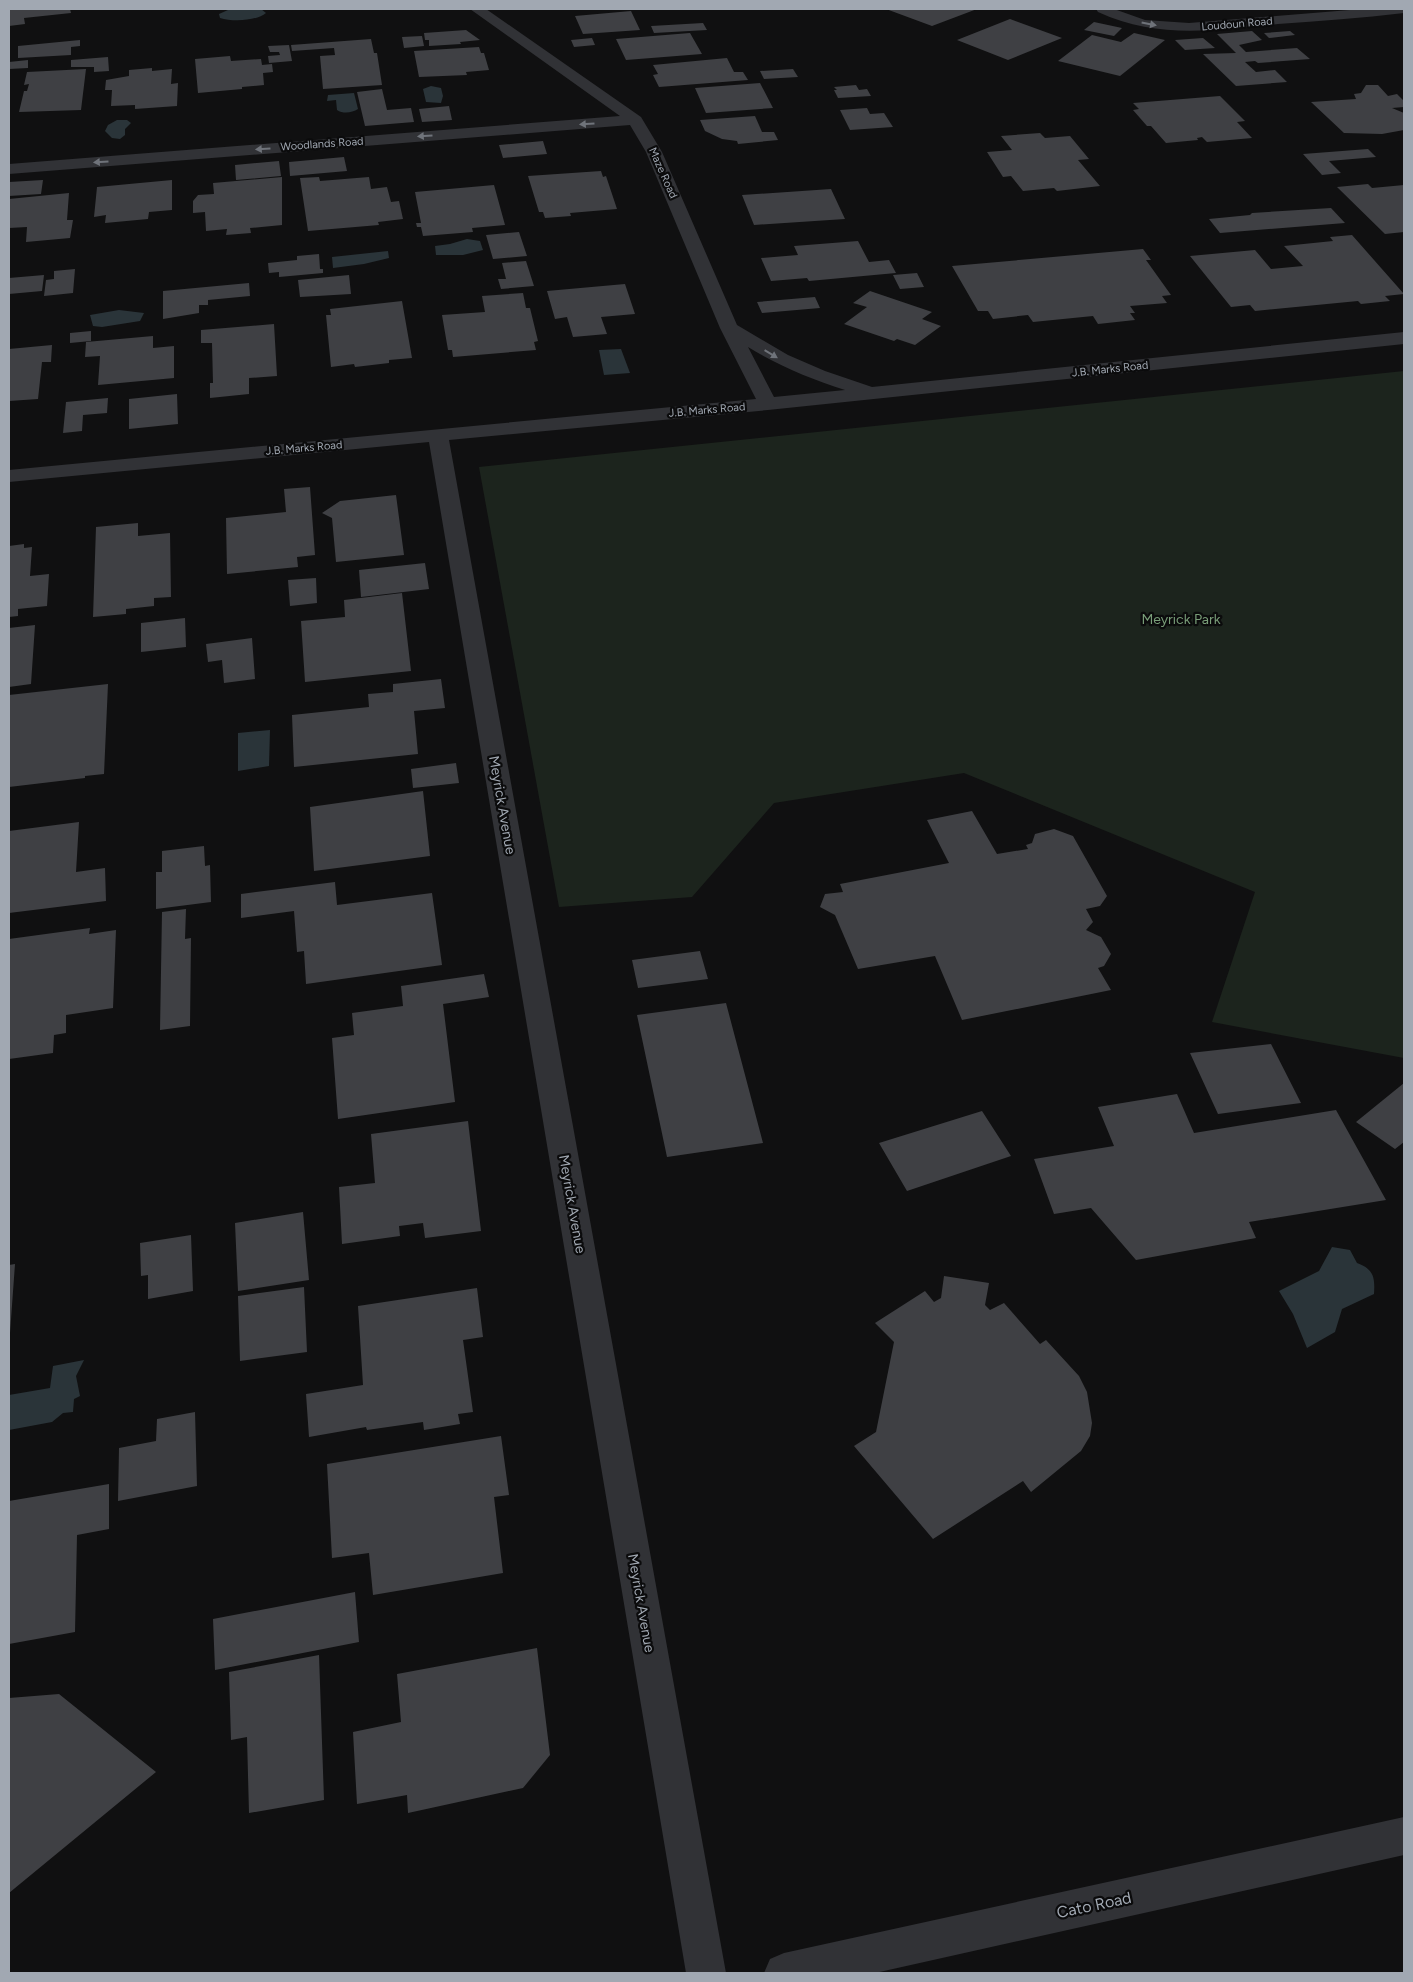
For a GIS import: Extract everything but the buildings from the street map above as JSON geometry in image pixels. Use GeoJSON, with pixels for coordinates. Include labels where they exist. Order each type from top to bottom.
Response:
{"type":"FeatureCollection","features":[{"type":"Feature","properties":{"kind":"street","name":"Maze Road"},"geometry":{"type":"LineString","coordinates":[[477,9],[636,120],[654,152],[729,328],[768,404]]}},
{"type":"Feature","properties":{"kind":"street","name":"Loudoun Road"},"geometry":{"type":"LineString","coordinates":[[1103,9],[1133,20],[1173,27],[1209,26],[1404,9]]}},
{"type":"Feature","properties":{"kind":"street","name":"Woodlands Road"},"geometry":{"type":"LineString","coordinates":[[9,169],[636,120]]}},
{"type":"Feature","properties":{"kind":"street"},"geometry":{"type":"LineString","coordinates":[[729,328],[780,359],[818,375],[873,393]]}},
{"type":"Feature","properties":{"kind":"street","name":"J.B. Marks Road"},"geometry":{"type":"LineString","coordinates":[[9,476],[768,404],[1404,338]]}},
{"type":"Feature","properties":{"kind":"street","name":"Meyrick Avenue"},"geometry":{"type":"LineString","coordinates":[[438,435],[706,1973]]}},
{"type":"Feature","properties":{"kind":"street","name":"Cato Road"},"geometry":{"type":"LineString","coordinates":[[784,1973],[1404,1836]]}},
{"type":"Feature","properties":{"kind":"green space","name":"Meyrick Park"},"geometry":{"type":"Polygon","coordinates":[[[1404,371],[1404,1058],[1212,1022],[1255,892],[964,773],[774,803],[692,897],[559,907],[479,467],[1404,371]]]}},
{"type":"Feature","properties":{"kind":"shaded area"},"geometry":{"type":"Polygon","coordinates":[[[261,9],[266,13],[256,18],[244,20],[220,18],[219,14],[228,10],[261,9]]]}},
{"type":"Feature","properties":{"kind":"shaded area"},"geometry":{"type":"Polygon","coordinates":[[[431,86],[441,88],[443,96],[441,103],[426,102],[423,89],[431,86]]]}},
{"type":"Feature","properties":{"kind":"shaded area"},"geometry":{"type":"Polygon","coordinates":[[[354,93],[358,109],[353,111],[339,111],[337,110],[336,100],[327,101],[328,95],[354,93]]]}},
{"type":"Feature","properties":{"kind":"shaded area"},"geometry":{"type":"Polygon","coordinates":[[[117,120],[127,120],[131,123],[125,129],[125,135],[120,139],[112,138],[105,131],[108,125],[117,120]]]}},
{"type":"Feature","properties":{"kind":"shaded area"},"geometry":{"type":"Polygon","coordinates":[[[467,239],[480,241],[483,250],[463,255],[436,255],[435,246],[467,239]]]}},
{"type":"Feature","properties":{"kind":"shaded area"},"geometry":{"type":"Polygon","coordinates":[[[388,251],[389,258],[364,264],[333,268],[332,257],[388,251]]]}},
{"type":"Feature","properties":{"kind":"shaded area"},"geometry":{"type":"Polygon","coordinates":[[[119,310],[144,313],[140,321],[102,327],[93,326],[90,315],[119,310]]]}},
{"type":"Feature","properties":{"kind":"shaded area"},"geometry":{"type":"Polygon","coordinates":[[[621,349],[630,373],[604,375],[599,350],[621,349]]]}},
{"type":"Feature","properties":{"kind":"shaded area"},"geometry":{"type":"Polygon","coordinates":[[[270,730],[269,766],[238,771],[238,733],[270,730]]]}},
{"type":"Feature","properties":{"kind":"shaded area"},"geometry":{"type":"Polygon","coordinates":[[[1332,1247],[1350,1250],[1357,1263],[1370,1271],[1374,1279],[1374,1294],[1342,1309],[1335,1332],[1307,1348],[1293,1314],[1279,1291],[1319,1271],[1332,1247]]]}},
{"type":"Feature","properties":{"kind":"shaded area"},"geometry":{"type":"Polygon","coordinates":[[[84,1360],[76,1376],[80,1396],[74,1399],[73,1412],[63,1413],[52,1422],[9,1430],[9,1395],[50,1388],[53,1366],[84,1360]]]}}]}
